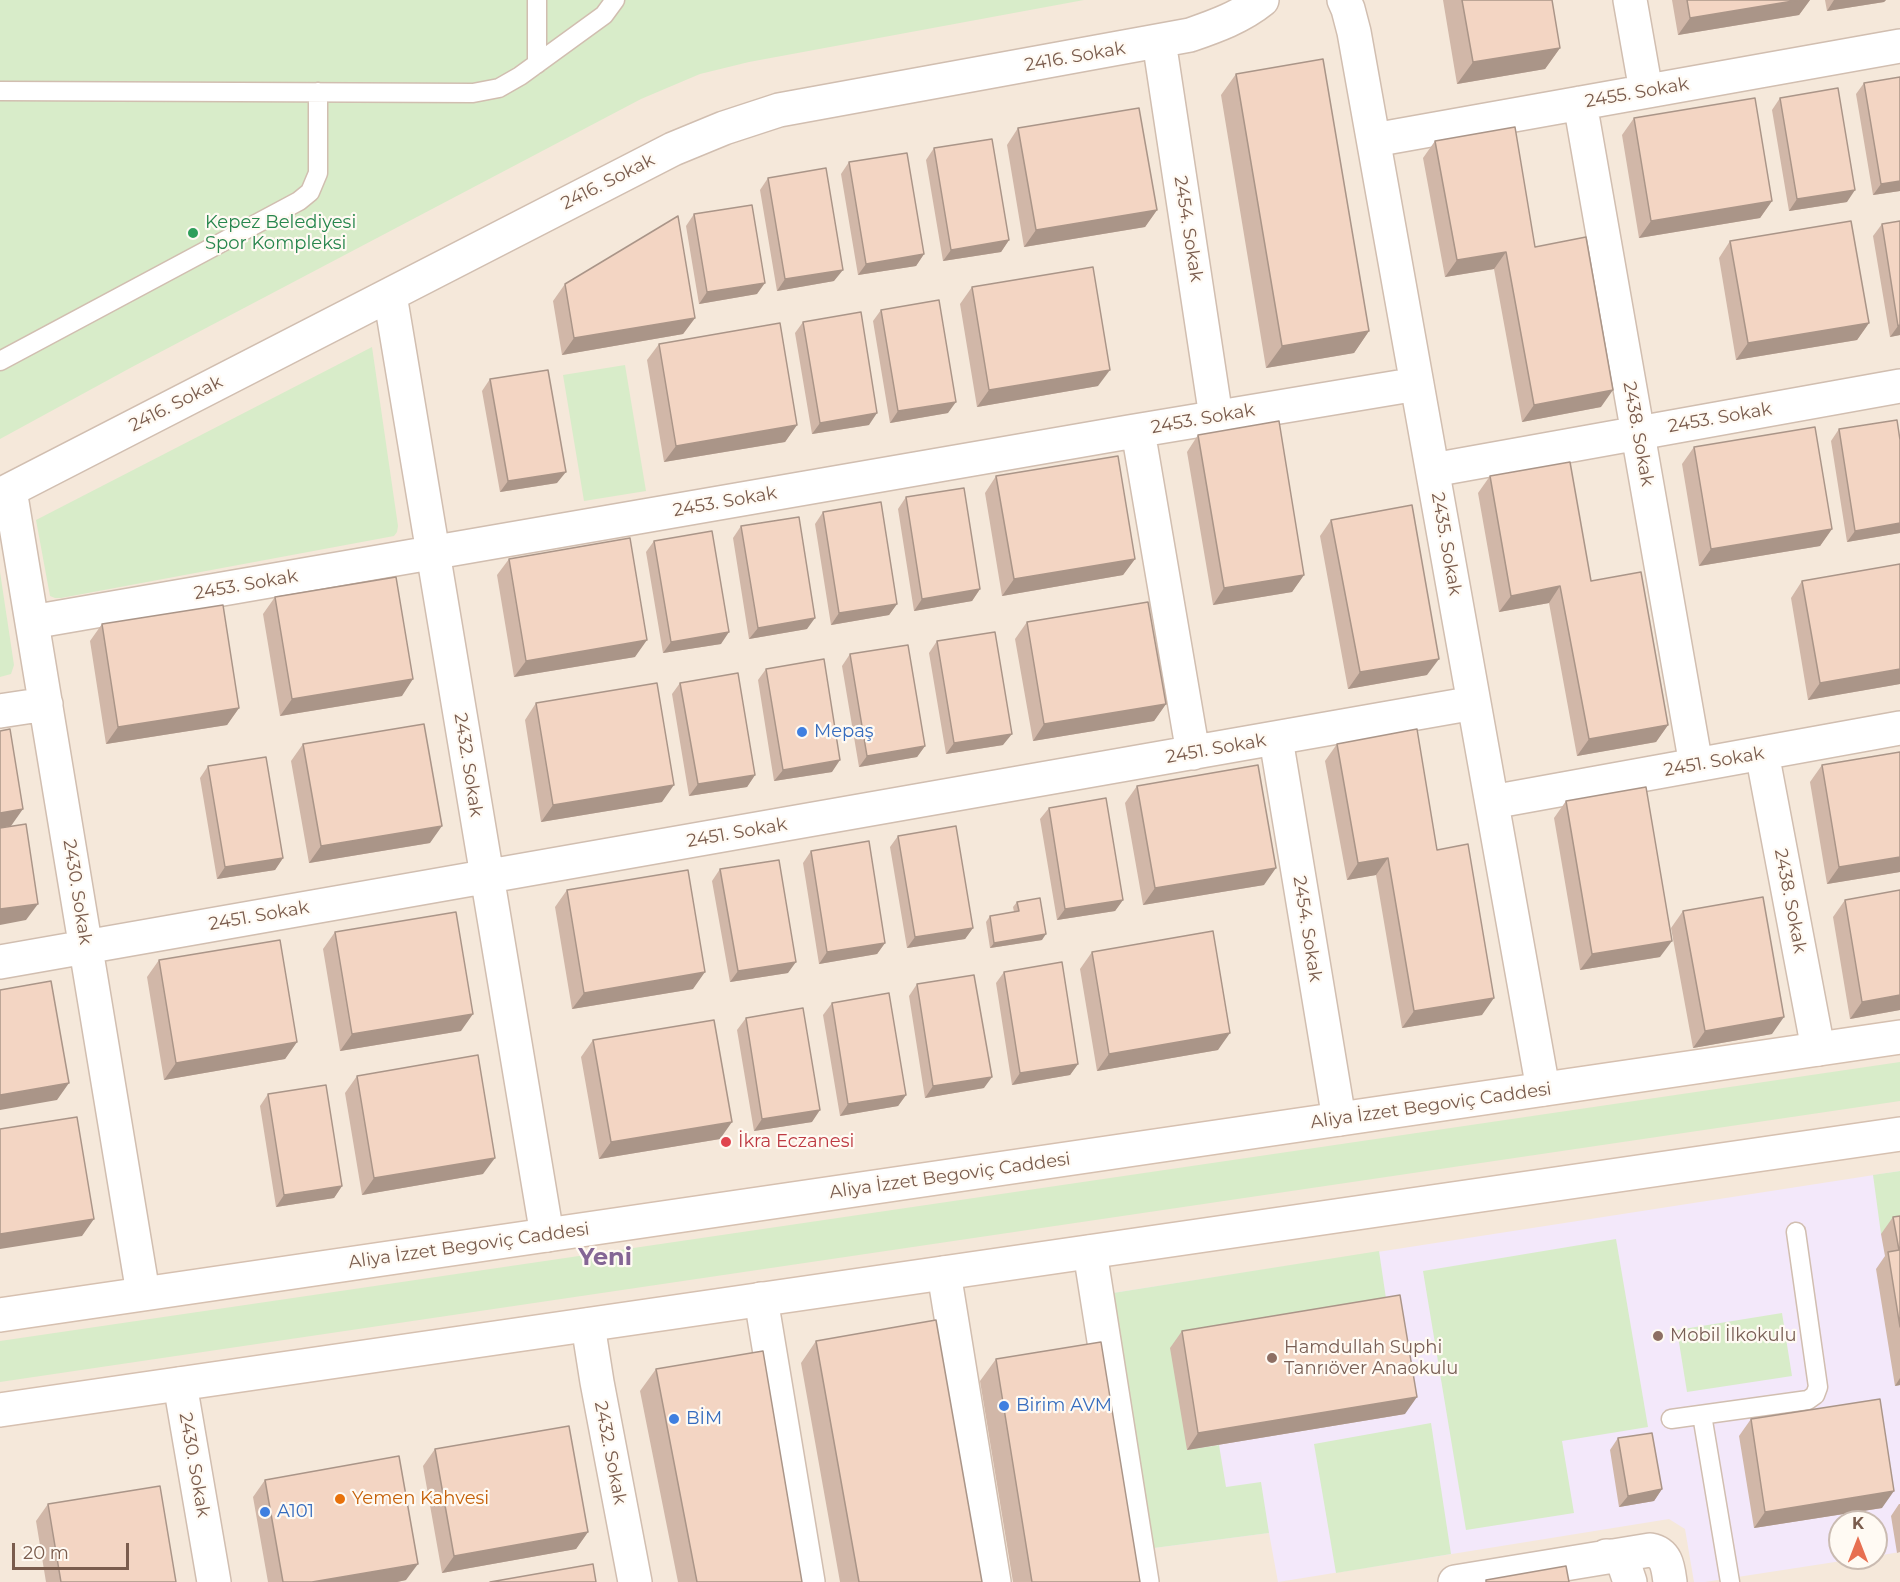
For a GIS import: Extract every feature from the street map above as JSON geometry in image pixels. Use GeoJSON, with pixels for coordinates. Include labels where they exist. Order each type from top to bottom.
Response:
{"type":"FeatureCollection","features":[{"type":"Feature","properties":{"kind":"street","name":"2416. Sokak"},"geometry":{"type":"LineString","coordinates":[[5,492],[673,149],[724,128],[768,113],[834,99],[1190,35],[1222,24],[1249,11],[1262,0]]}},
{"type":"Feature","properties":{"kind":"street","name":"2435. Sokak"},"geometry":{"type":"LineString","coordinates":[[1344,0],[1354,32],[1374,140],[1543,1089]]}},
{"type":"Feature","properties":{"kind":"street"},"geometry":{"type":"LineString","coordinates":[[1630,0],[1646,92]]}},
{"type":"Feature","properties":{"kind":"street","name":"2454. Sokak"},"geometry":{"type":"LineString","coordinates":[[1159,41],[1216,417]]}},
{"type":"Feature","properties":{"kind":"street","name":"2455. Sokak"},"geometry":{"type":"LineString","coordinates":[[1374,140],[1900,46]]}},
{"type":"Feature","properties":{"kind":"street","name":"2438. Sokak"},"geometry":{"type":"LineString","coordinates":[[1580,103],[1696,765]]}},
{"type":"Feature","properties":{"kind":"street","name":"2432. Sokak"},"geometry":{"type":"LineString","coordinates":[[390,295],[546,1235]]}},
{"type":"Feature","properties":{"kind":"street","name":"2453. Sokak"},"geometry":{"type":"LineString","coordinates":[[32,622],[1417,384]]}},
{"type":"Feature","properties":{"kind":"street","name":"2453. Sokak"},"geometry":{"type":"LineString","coordinates":[[1433,470],[1900,386]]}},
{"type":"Feature","properties":{"kind":"street"},"geometry":{"type":"LineString","coordinates":[[1138,431],[1193,753]]}},
{"type":"Feature","properties":{"kind":"street","name":"2430. Sokak"},"geometry":{"type":"LineString","coordinates":[[5,492],[32,622],[143,1293]]}},
{"type":"Feature","properties":{"kind":"street"},"geometry":{"type":"LineString","coordinates":[[0,711],[46,704]]}},
{"type":"Feature","properties":{"kind":"street","name":"2451. Sokak"},"geometry":{"type":"LineString","coordinates":[[0,962],[1474,704]]}},
{"type":"Feature","properties":{"kind":"street","name":"2451. Sokak"},"geometry":{"type":"LineString","coordinates":[[1492,802],[1900,728]]}},
{"type":"Feature","properties":{"kind":"street","name":"2454. Sokak"},"geometry":{"type":"LineString","coordinates":[[1276,739],[1339,1119]]}},
{"type":"Feature","properties":{"kind":"street","name":"2438. Sokak"},"geometry":{"type":"LineString","coordinates":[[1762,753],[1818,1049]]}},
{"type":"Feature","properties":{"kind":"street","name":"Aliya İzzet Begoviç Caddesi"},"geometry":{"type":"LineString","coordinates":[[0,1315],[1900,1037]]}},
{"type":"Feature","properties":{"kind":"street"},"geometry":{"type":"LineString","coordinates":[[0,1410],[1900,1134]]}},
{"type":"Feature","properties":{"kind":"street"},"geometry":{"type":"LineString","coordinates":[[1090,1252],[1142,1582]]}},
{"type":"Feature","properties":{"kind":"street"},"geometry":{"type":"LineString","coordinates":[[944,1273],[994,1582]]}},
{"type":"Feature","properties":{"kind":"street"},"geometry":{"type":"LineString","coordinates":[[761,1299],[808,1582]]}},
{"type":"Feature","properties":{"kind":"street","name":"2432. Sokak"},"geometry":{"type":"LineString","coordinates":[[588,1324],[634,1582]]}},
{"type":"Feature","properties":{"kind":"street","name":"2430. Sokak"},"geometry":{"type":"LineString","coordinates":[[180,1384],[214,1582]]}},
{"type":"Feature","properties":{"kind":"street"},"geometry":{"type":"LineString","coordinates":[[1455,1582],[1626,1567],[1650,1550],[1657,1551],[1664,1556],[1670,1582]]}},
{"type":"Feature","properties":{"kind":"lane"},"geometry":{"type":"LineString","coordinates":[[537,0],[537,64]]}},
{"type":"Feature","properties":{"kind":"lane"},"geometry":{"type":"LineString","coordinates":[[0,91],[474,93],[499,88],[520,76],[604,15],[615,0]]}},
{"type":"Feature","properties":{"kind":"lane"},"geometry":{"type":"LineString","coordinates":[[0,361],[299,201],[310,192],[318,173],[318,92]]}},
{"type":"Feature","properties":{"kind":"lane"},"geometry":{"type":"LineString","coordinates":[[1671,1419],[1808,1400],[1815,1395],[1818,1387],[1796,1232]]}},
{"type":"Feature","properties":{"kind":"lane"},"geometry":{"type":"LineString","coordinates":[[1702,1415],[1730,1582]]}},
{"type":"Feature","properties":{"kind":"shaded area"},"geometry":{"type":"Polygon","coordinates":[[[0,0],[1900,0],[1900,1582],[0,1582],[0,0]]]}},
{"type":"Feature","properties":{"kind":"shaded area","name":"Mobil İlkokulu"},"geometry":{"type":"Polygon","coordinates":[[[1900,1171],[1900,1552],[1888,1554],[1888,1510],[1828,1510],[1828,1563],[1705,1582],[1694,1582],[1685,1529],[1669,1519],[1278,1582],[1269,1533],[1154,1548],[1113,1293],[1900,1171]]]}},
{"type":"Feature","properties":{"kind":"green space","name":"Kepez Belediyesi Spor Kompleksi"},"geometry":{"type":"Polygon","coordinates":[[[0,0],[1084,0],[749,62],[700,74],[641,99],[0,439],[0,0]]]}},
{"type":"Feature","properties":{"kind":"green space"},"geometry":{"type":"Polygon","coordinates":[[[372,347],[398,526],[394,536],[61,598],[50,596],[36,520],[372,347]]]}},
{"type":"Feature","properties":{"kind":"green space"},"geometry":{"type":"Polygon","coordinates":[[[625,365],[646,491],[584,501],[563,375],[625,365]]]}},
{"type":"Feature","properties":{"kind":"green space"},"geometry":{"type":"Polygon","coordinates":[[[0,572],[14,665],[11,674],[0,677],[0,572]]]}},
{"type":"Feature","properties":{"kind":"green space"},"geometry":{"type":"Polygon","coordinates":[[[1900,1062],[1900,1101],[0,1382],[0,1341],[1900,1062]]]}},
{"type":"Feature","properties":{"kind":"green space"},"geometry":{"type":"Polygon","coordinates":[[[1900,1171],[1900,1231],[1881,1234],[1873,1175],[1900,1171]]]}},
{"type":"Feature","properties":{"kind":"green space"},"geometry":{"type":"Polygon","coordinates":[[[1616,1239],[1648,1427],[1562,1441],[1574,1513],[1466,1530],[1423,1271],[1616,1239]]]}},
{"type":"Feature","properties":{"kind":"green space"},"geometry":{"type":"Polygon","coordinates":[[[1379,1251],[1388,1312],[1186,1450],[1219,1445],[1226,1487],[1261,1482],[1269,1533],[1154,1548],[1113,1293],[1379,1251]]]}},
{"type":"Feature","properties":{"kind":"green space"},"geometry":{"type":"Polygon","coordinates":[[[1782,1313],[1792,1376],[1687,1392],[1677,1330],[1782,1313]]]}},
{"type":"Feature","properties":{"kind":"green space"},"geometry":{"type":"Polygon","coordinates":[[[1431,1423],[1451,1554],[1336,1573],[1314,1444],[1431,1423]]]}},
{"type":"Feature","properties":{"kind":"building"},"geometry":{"type":"Polygon","coordinates":[[[1462,0],[1552,0],[1560,48],[1473,62],[1462,0]]]}},
{"type":"Feature","properties":{"kind":"building"},"geometry":{"type":"Polygon","coordinates":[[[1687,0],[1799,0],[1690,18],[1687,0]]]}},
{"type":"Feature","properties":{"kind":"building"},"geometry":{"type":"Polygon","coordinates":[[[1323,59],[1369,331],[1282,346],[1236,74],[1323,59]]]}},
{"type":"Feature","properties":{"kind":"building"},"geometry":{"type":"Polygon","coordinates":[[[1900,77],[1900,181],[1881,184],[1864,83],[1900,77]]]}},
{"type":"Feature","properties":{"kind":"building"},"geometry":{"type":"Polygon","coordinates":[[[1838,88],[1855,190],[1797,199],[1780,98],[1838,88]]]}},
{"type":"Feature","properties":{"kind":"building"},"geometry":{"type":"Polygon","coordinates":[[[1755,98],[1772,201],[1651,221],[1634,118],[1755,98]]]}},
{"type":"Feature","properties":{"kind":"building"},"geometry":{"type":"Polygon","coordinates":[[[1139,108],[1157,210],[1036,230],[1018,128],[1139,108]]]}},
{"type":"Feature","properties":{"kind":"building"},"geometry":{"type":"Polygon","coordinates":[[[1515,127],[1535,247],[1586,237],[1613,390],[1534,405],[1506,252],[1457,260],[1435,141],[1515,127]]]}},
{"type":"Feature","properties":{"kind":"building"},"geometry":{"type":"Polygon","coordinates":[[[992,139],[1009,240],[951,250],[934,148],[992,139]]]}},
{"type":"Feature","properties":{"kind":"building"},"geometry":{"type":"Polygon","coordinates":[[[907,153],[924,254],[866,264],[849,162],[907,153]]]}},
{"type":"Feature","properties":{"kind":"building"},"geometry":{"type":"Polygon","coordinates":[[[826,168],[843,270],[785,279],[768,178],[826,168]]]}},
{"type":"Feature","properties":{"kind":"building"},"geometry":{"type":"Polygon","coordinates":[[[752,205],[765,283],[707,292],[694,214],[752,205]]]}},
{"type":"Feature","properties":{"kind":"building"},"geometry":{"type":"Polygon","coordinates":[[[678,216],[695,318],[574,338],[565,284],[678,216]]]}},
{"type":"Feature","properties":{"kind":"building"},"geometry":{"type":"Polygon","coordinates":[[[1851,221],[1869,323],[1748,343],[1730,241],[1851,221]]]}},
{"type":"Feature","properties":{"kind":"building"},"geometry":{"type":"Polygon","coordinates":[[[1900,221],[1900,325],[1898,326],[1882,224],[1900,221]]]}},
{"type":"Feature","properties":{"kind":"building"},"geometry":{"type":"Polygon","coordinates":[[[1093,267],[1110,370],[989,390],[972,287],[1093,267]]]}},
{"type":"Feature","properties":{"kind":"building"},"geometry":{"type":"Polygon","coordinates":[[[939,300],[956,402],[898,411],[881,310],[939,300]]]}},
{"type":"Feature","properties":{"kind":"building"},"geometry":{"type":"Polygon","coordinates":[[[861,312],[877,413],[820,423],[803,322],[861,312]]]}},
{"type":"Feature","properties":{"kind":"building"},"geometry":{"type":"Polygon","coordinates":[[[780,323],[797,425],[676,446],[659,344],[780,323]]]}},
{"type":"Feature","properties":{"kind":"building"},"geometry":{"type":"Polygon","coordinates":[[[548,370],[566,472],[508,481],[490,379],[548,370]]]}},
{"type":"Feature","properties":{"kind":"building"},"geometry":{"type":"Polygon","coordinates":[[[1897,420],[1900,440],[1900,523],[1855,531],[1839,429],[1897,420]]]}},
{"type":"Feature","properties":{"kind":"building"},"geometry":{"type":"Polygon","coordinates":[[[1279,421],[1304,575],[1224,588],[1198,435],[1279,421]]]}},
{"type":"Feature","properties":{"kind":"building"},"geometry":{"type":"Polygon","coordinates":[[[1815,427],[1832,529],[1711,549],[1694,447],[1815,427]]]}},
{"type":"Feature","properties":{"kind":"building"},"geometry":{"type":"Polygon","coordinates":[[[1118,456],[1135,559],[1014,579],[996,476],[1118,456]]]}},
{"type":"Feature","properties":{"kind":"building"},"geometry":{"type":"Polygon","coordinates":[[[1570,462],[1591,581],[1641,572],[1668,725],[1589,739],[1560,586],[1511,596],[1490,476],[1570,462]]]}},
{"type":"Feature","properties":{"kind":"building"},"geometry":{"type":"Polygon","coordinates":[[[964,488],[980,589],[922,599],[906,497],[964,488]]]}},
{"type":"Feature","properties":{"kind":"building"},"geometry":{"type":"Polygon","coordinates":[[[881,502],[897,604],[839,613],[823,512],[881,502]]]}},
{"type":"Feature","properties":{"kind":"building"},"geometry":{"type":"Polygon","coordinates":[[[1412,505],[1439,659],[1360,672],[1331,520],[1412,505]]]}},
{"type":"Feature","properties":{"kind":"building"},"geometry":{"type":"Polygon","coordinates":[[[799,517],[815,618],[758,628],[741,526],[799,517]]]}},
{"type":"Feature","properties":{"kind":"building"},"geometry":{"type":"Polygon","coordinates":[[[712,531],[729,632],[671,642],[654,541],[712,531]]]}},
{"type":"Feature","properties":{"kind":"building"},"geometry":{"type":"Polygon","coordinates":[[[630,538],[647,640],[526,661],[509,559],[630,538]]]}},
{"type":"Feature","properties":{"kind":"building"},"geometry":{"type":"Polygon","coordinates":[[[1900,564],[1900,669],[1820,683],[1802,581],[1900,564]]]}},
{"type":"Feature","properties":{"kind":"building"},"geometry":{"type":"Polygon","coordinates":[[[396,577],[413,679],[292,699],[275,597],[396,577]]]}},
{"type":"Feature","properties":{"kind":"building"},"geometry":{"type":"Polygon","coordinates":[[[1148,602],[1166,704],[1044,724],[1027,622],[1148,602]]]}},
{"type":"Feature","properties":{"kind":"building"},"geometry":{"type":"Polygon","coordinates":[[[223,605],[239,708],[118,727],[102,624],[223,605]]]}},
{"type":"Feature","properties":{"kind":"building"},"geometry":{"type":"Polygon","coordinates":[[[995,632],[1012,734],[954,743],[937,641],[995,632]]]}},
{"type":"Feature","properties":{"kind":"building"},"geometry":{"type":"Polygon","coordinates":[[[908,645],[925,746],[867,756],[850,654],[908,645]]]}},
{"type":"Feature","properties":{"kind":"building"},"geometry":{"type":"Polygon","coordinates":[[[824,659],[840,760],[783,770],[766,669],[824,659]]]}},
{"type":"Feature","properties":{"kind":"building"},"geometry":{"type":"Polygon","coordinates":[[[738,673],[755,775],[698,784],[680,683],[738,673]]]}},
{"type":"Feature","properties":{"kind":"building"},"geometry":{"type":"Polygon","coordinates":[[[657,683],[674,785],[553,805],[536,703],[657,683]]]}},
{"type":"Feature","properties":{"kind":"building"},"geometry":{"type":"Polygon","coordinates":[[[424,724],[442,826],[321,846],[303,744],[424,724]]]}},
{"type":"Feature","properties":{"kind":"building"},"geometry":{"type":"Polygon","coordinates":[[[10,729],[23,809],[0,813],[0,731],[10,729]]]}},
{"type":"Feature","properties":{"kind":"building"},"geometry":{"type":"Polygon","coordinates":[[[1417,729],[1437,850],[1468,844],[1494,998],[1414,1011],[1388,858],[1358,863],[1337,744],[1417,729]]]}},
{"type":"Feature","properties":{"kind":"building"},"geometry":{"type":"Polygon","coordinates":[[[1900,752],[1900,857],[1839,867],[1822,765],[1900,752]]]}},
{"type":"Feature","properties":{"kind":"building"},"geometry":{"type":"Polygon","coordinates":[[[266,757],[283,858],[225,867],[208,766],[266,757]]]}},
{"type":"Feature","properties":{"kind":"building"},"geometry":{"type":"Polygon","coordinates":[[[1258,765],[1276,868],[1155,888],[1137,786],[1258,765]]]}},
{"type":"Feature","properties":{"kind":"building"},"geometry":{"type":"Polygon","coordinates":[[[1646,787],[1672,941],[1592,954],[1566,801],[1646,787]]]}},
{"type":"Feature","properties":{"kind":"building"},"geometry":{"type":"Polygon","coordinates":[[[1106,798],[1123,900],[1065,909],[1049,808],[1106,798]]]}},
{"type":"Feature","properties":{"kind":"building"},"geometry":{"type":"Polygon","coordinates":[[[26,824],[38,904],[0,909],[0,828],[26,824]]]}},
{"type":"Feature","properties":{"kind":"building"},"geometry":{"type":"Polygon","coordinates":[[[956,826],[973,928],[915,937],[898,836],[956,826]]]}},
{"type":"Feature","properties":{"kind":"building"},"geometry":{"type":"Polygon","coordinates":[[[869,841],[885,943],[827,952],[811,851],[869,841]]]}},
{"type":"Feature","properties":{"kind":"building"},"geometry":{"type":"Polygon","coordinates":[[[779,860],[796,962],[738,971],[720,869],[779,860]]]}},
{"type":"Feature","properties":{"kind":"building"},"geometry":{"type":"Polygon","coordinates":[[[688,870],[705,972],[584,993],[567,890],[688,870]]]}},
{"type":"Feature","properties":{"kind":"building"},"geometry":{"type":"Polygon","coordinates":[[[1900,890],[1900,995],[1862,1002],[1845,900],[1900,890]]]}},
{"type":"Feature","properties":{"kind":"building"},"geometry":{"type":"Polygon","coordinates":[[[1763,897],[1784,1017],[1705,1031],[1683,911],[1763,897]]]}},
{"type":"Feature","properties":{"kind":"building"},"geometry":{"type":"Polygon","coordinates":[[[1040,898],[1046,934],[994,943],[990,916],[1019,911],[1017,902],[1040,898]]]}},
{"type":"Feature","properties":{"kind":"building"},"geometry":{"type":"Polygon","coordinates":[[[456,912],[473,1014],[352,1034],[335,932],[456,912]]]}},
{"type":"Feature","properties":{"kind":"building"},"geometry":{"type":"Polygon","coordinates":[[[1213,931],[1230,1033],[1109,1054],[1092,952],[1213,931]]]}},
{"type":"Feature","properties":{"kind":"building"},"geometry":{"type":"Polygon","coordinates":[[[280,940],[297,1042],[176,1063],[159,960],[280,940]]]}},
{"type":"Feature","properties":{"kind":"building"},"geometry":{"type":"Polygon","coordinates":[[[1062,962],[1078,1064],[1020,1073],[1004,972],[1062,962]]]}},
{"type":"Feature","properties":{"kind":"building"},"geometry":{"type":"Polygon","coordinates":[[[974,975],[992,1077],[933,1086],[917,984],[974,975]]]}},
{"type":"Feature","properties":{"kind":"building"},"geometry":{"type":"Polygon","coordinates":[[[51,981],[69,1083],[0,1095],[0,990],[51,981]]]}},
{"type":"Feature","properties":{"kind":"building"},"geometry":{"type":"Polygon","coordinates":[[[889,993],[906,1095],[848,1104],[832,1003],[889,993]]]}},
{"type":"Feature","properties":{"kind":"building"},"geometry":{"type":"Polygon","coordinates":[[[803,1008],[820,1110],[762,1119],[746,1018],[803,1008]]]}},
{"type":"Feature","properties":{"kind":"building"},"geometry":{"type":"Polygon","coordinates":[[[714,1020],[732,1122],[611,1142],[593,1040],[714,1020]]]}},
{"type":"Feature","properties":{"kind":"building"},"geometry":{"type":"Polygon","coordinates":[[[478,1055],[495,1158],[374,1178],[357,1076],[478,1055]]]}},
{"type":"Feature","properties":{"kind":"building"},"geometry":{"type":"Polygon","coordinates":[[[326,1085],[342,1186],[284,1195],[268,1094],[326,1085]]]}},
{"type":"Feature","properties":{"kind":"building"},"geometry":{"type":"Polygon","coordinates":[[[77,1117],[94,1219],[0,1234],[0,1129],[77,1117]]]}},
{"type":"Feature","properties":{"kind":"building"},"geometry":{"type":"Polygon","coordinates":[[[1900,1216],[1900,1327],[1888,1252],[1899,1250],[1893,1217],[1900,1216]]]}},
{"type":"Feature","properties":{"kind":"building"},"geometry":{"type":"Polygon","coordinates":[[[1400,1295],[1417,1397],[1198,1433],[1182,1331],[1400,1295]]]}},
{"type":"Feature","properties":{"kind":"building"},"geometry":{"type":"Polygon","coordinates":[[[936,1320],[982,1582],[859,1582],[816,1341],[936,1320]]]}},
{"type":"Feature","properties":{"kind":"building"},"geometry":{"type":"Polygon","coordinates":[[[1101,1342],[1140,1582],[1032,1582],[996,1359],[1101,1342]]]}},
{"type":"Feature","properties":{"kind":"building"},"geometry":{"type":"Polygon","coordinates":[[[763,1351],[802,1582],[697,1582],[656,1369],[763,1351]]]}},
{"type":"Feature","properties":{"kind":"building"},"geometry":{"type":"Polygon","coordinates":[[[1880,1399],[1894,1491],[1765,1512],[1751,1419],[1880,1399]]]}},
{"type":"Feature","properties":{"kind":"building"},"geometry":{"type":"Polygon","coordinates":[[[569,1426],[588,1532],[454,1556],[435,1449],[569,1426]]]}},
{"type":"Feature","properties":{"kind":"building"},"geometry":{"type":"Polygon","coordinates":[[[1652,1433],[1662,1489],[1628,1496],[1618,1438],[1652,1433]]]}},
{"type":"Feature","properties":{"kind":"building"},"geometry":{"type":"Polygon","coordinates":[[[399,1456],[418,1564],[312,1582],[283,1582],[265,1480],[399,1456]]]}},
{"type":"Feature","properties":{"kind":"building"},"geometry":{"type":"Polygon","coordinates":[[[160,1486],[176,1582],[61,1582],[48,1504],[160,1486]]]}},
{"type":"Feature","properties":{"kind":"building"},"geometry":{"type":"Polygon","coordinates":[[[593,1564],[596,1582],[490,1582],[593,1564]]]}},
{"type":"Feature","properties":{"kind":"building"},"geometry":{"type":"Polygon","coordinates":[[[1566,1566],[1569,1582],[1486,1582],[1486,1580],[1566,1566]]]}},
{"type":"Feature","properties":{"kind":"place","name":"Kepez Belediyesi Spor Kompleksi"},"geometry":{"type":"Point","coordinates":[193,233]}},
{"type":"Feature","properties":{"kind":"place","name":"Mepaş"},"geometry":{"type":"Point","coordinates":[802,732]}},
{"type":"Feature","properties":{"kind":"place","name":"İkra Eczanesi"},"geometry":{"type":"Point","coordinates":[726,1142]}},
{"type":"Feature","properties":{"kind":"place","name":"Mobil İlkokulu"},"geometry":{"type":"Point","coordinates":[1658,1336]}},
{"type":"Feature","properties":{"kind":"place","name":"Hamdullah Suphi Tanrıöver Anaokulu"},"geometry":{"type":"Point","coordinates":[1272,1358]}},
{"type":"Feature","properties":{"kind":"place","name":"Birim AVM"},"geometry":{"type":"Point","coordinates":[1004,1406]}},
{"type":"Feature","properties":{"kind":"place","name":"BİM"},"geometry":{"type":"Point","coordinates":[674,1419]}},
{"type":"Feature","properties":{"kind":"place","name":"Yemen Kahvesi"},"geometry":{"type":"Point","coordinates":[340,1499]}},
{"type":"Feature","properties":{"kind":"place","name":"A101"},"geometry":{"type":"Point","coordinates":[265,1512]}},
{"type":"Feature","properties":{"kind":"district","name":"Yeni"},"geometry":{"type":"Point","coordinates":[605,1258]}}]}
